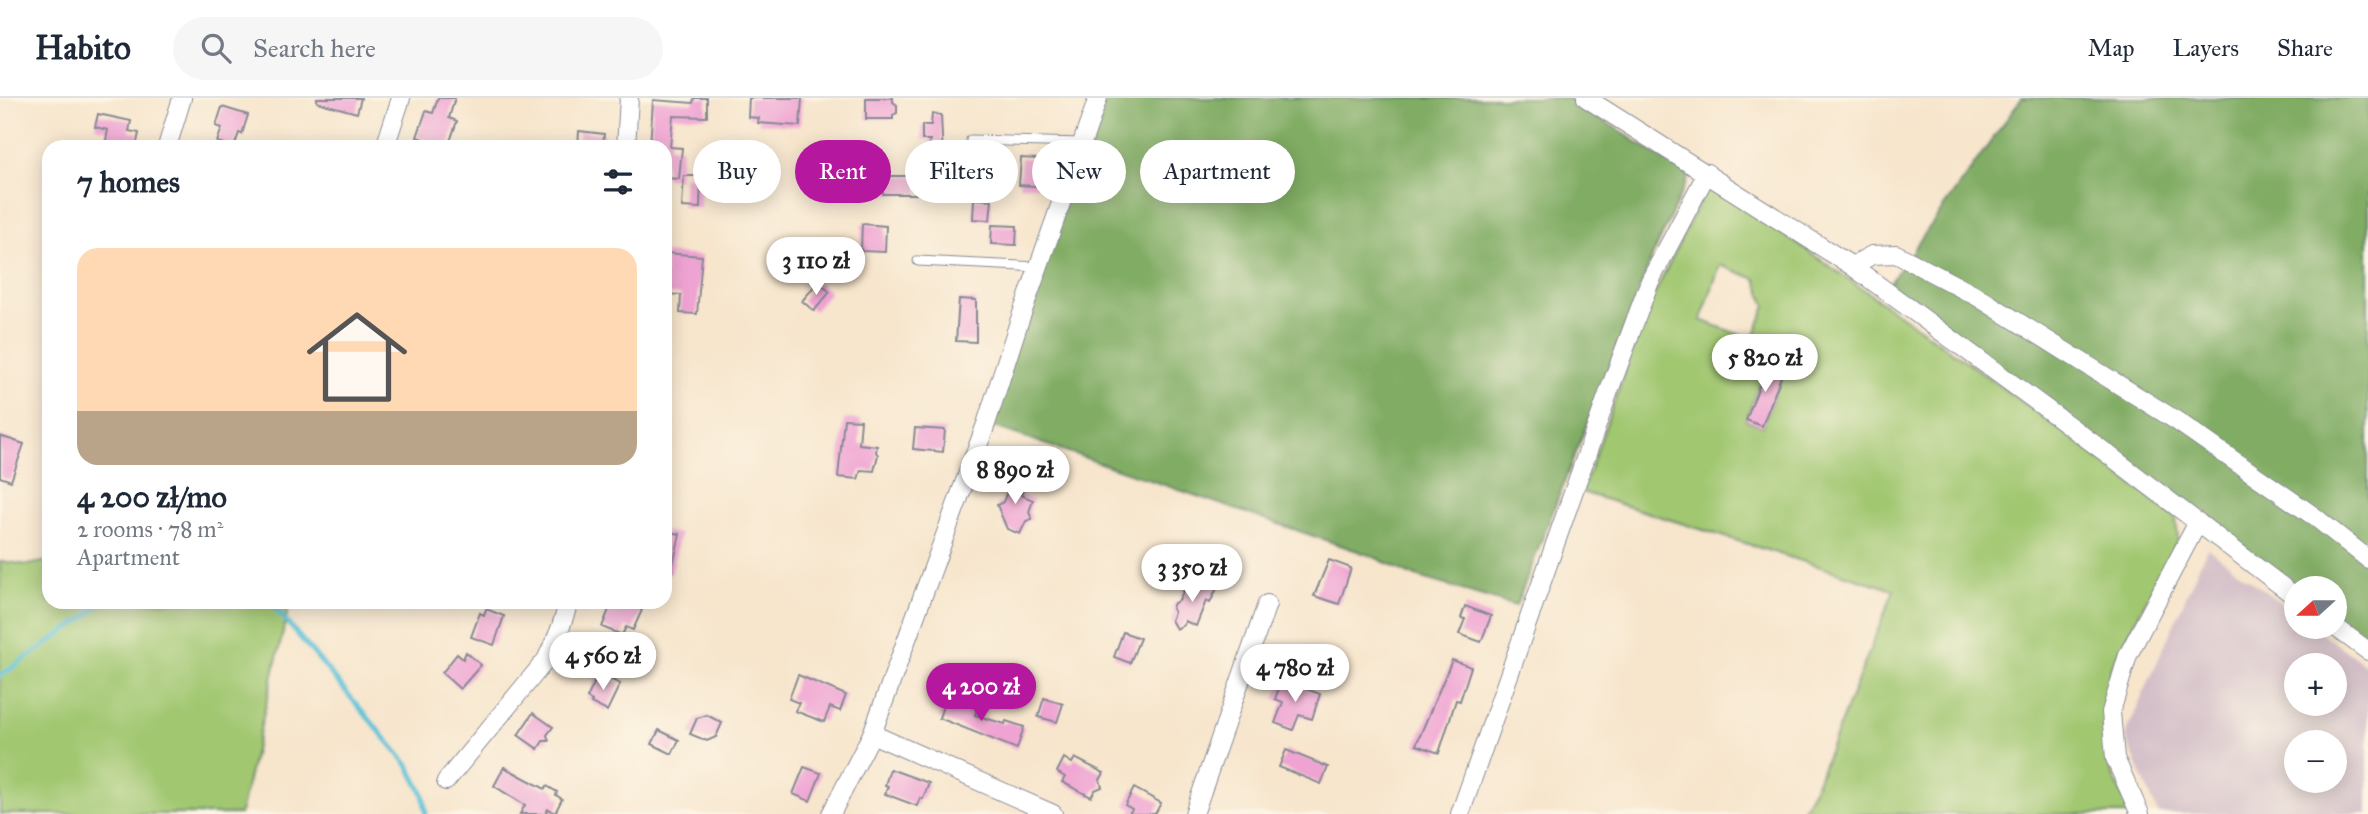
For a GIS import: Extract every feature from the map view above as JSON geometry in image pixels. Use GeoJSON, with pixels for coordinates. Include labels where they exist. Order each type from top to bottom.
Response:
{"type":"FeatureCollection","features":[{"type":"Feature","properties":{"kind":"street"},"geometry":{"type":"LineString","coordinates":[[169,140],[182,98]]}},
{"type":"Feature","properties":{"kind":"street"},"geometry":{"type":"LineString","coordinates":[[387,140],[401,98]]}},
{"type":"Feature","properties":{"kind":"street"},"geometry":{"type":"LineString","coordinates":[[626,140],[629,98]]}},
{"type":"Feature","properties":{"kind":"street"},"geometry":{"type":"LineString","coordinates":[[1083,140],[1098,98]]}},
{"type":"Feature","properties":{"kind":"street"},"geometry":{"type":"LineString","coordinates":[[1586,98],[1852,267],[2284,588]]}},
{"type":"Feature","properties":{"kind":"street"},"geometry":{"type":"LineString","coordinates":[[1460,814],[1650,281],[1707,173]]}},
{"type":"Feature","properties":{"kind":"street"},"geometry":{"type":"LineString","coordinates":[[831,814],[872,734],[986,424],[1061,203]]}},
{"type":"Feature","properties":{"kind":"street"},"geometry":{"type":"LineString","coordinates":[[1852,267],[1872,255],[1896,254],[1978,297],[2178,421],[2315,517],[2368,559]]}},
{"type":"Feature","properties":{"kind":"street"},"geometry":{"type":"LineString","coordinates":[[2140,814],[2115,758],[2111,712],[2128,655],[2198,522]]}},
{"type":"Feature","properties":{"kind":"street"},"geometry":{"type":"LineString","coordinates":[[1194,814],[1267,604]]}},
{"type":"Feature","properties":{"kind":"street"},"geometry":{"type":"LineString","coordinates":[[446,781],[546,660],[567,609]]}},
{"type":"Feature","properties":{"kind":"street"},"geometry":{"type":"LineString","coordinates":[[2347,636],[2368,652]]}},
{"type":"Feature","properties":{"kind":"street"},"geometry":{"type":"LineString","coordinates":[[872,734],[1053,814]]}},
{"type":"Feature","properties":{"kind":"lane"},"geometry":{"type":"LineString","coordinates":[[971,139],[1032,141]]}},
{"type":"Feature","properties":{"kind":"lane"},"geometry":{"type":"LineString","coordinates":[[918,261],[1039,267]]}},
{"type":"Feature","properties":{"kind":"shaded area"},"geometry":{"type":"Polygon","coordinates":[[[2207,548],[2284,605],[2284,639],[2330,639],[2368,667],[2368,814],[2158,814],[2125,736],[2207,548]]]}},
{"type":"Feature","properties":{"kind":"green space"},"geometry":{"type":"Polygon","coordinates":[[[1103,98],[1569,98],[1689,176],[1652,257],[1516,606],[1409,574],[1372,556],[986,424],[1065,203],[1126,203],[1126,140],[1088,140],[1103,98]]]}},
{"type":"Feature","properties":{"kind":"green space"},"geometry":{"type":"Polygon","coordinates":[[[2022,98],[2368,98],[2368,644],[2347,627],[2347,576],[2284,576],[2284,579],[1888,285],[2022,98]]]}},
{"type":"Feature","properties":{"kind":"green space"},"geometry":{"type":"Polygon","coordinates":[[[1709,183],[2004,389],[2176,519],[2178,539],[2111,668],[2105,721],[2110,769],[2131,814],[1800,814],[1814,789],[1894,590],[1582,492],[1648,307],[1709,183]],[[1720,265],[1701,320],[1753,340],[1766,306],[1756,279],[1720,265]],[[1767,363],[1746,420],[1762,426],[1784,370],[1767,363]]]}},
{"type":"Feature","properties":{"kind":"green space"},"geometry":{"type":"Polygon","coordinates":[[[0,561],[28,565],[42,562],[42,609],[288,611],[240,814],[0,814],[0,561]]]}},
{"type":"Feature","properties":{"kind":"building"},"geometry":{"type":"Polygon","coordinates":[[[317,98],[361,98],[357,113],[317,102],[317,98]]]}},
{"type":"Feature","properties":{"kind":"building"},"geometry":{"type":"Polygon","coordinates":[[[438,98],[455,98],[449,118],[457,121],[450,140],[426,140],[417,137],[426,111],[433,113],[438,98]]]}},
{"type":"Feature","properties":{"kind":"building"},"geometry":{"type":"Polygon","coordinates":[[[694,98],[707,98],[707,117],[673,116],[671,140],[650,140],[653,100],[693,103],[694,98]]]}},
{"type":"Feature","properties":{"kind":"building"},"geometry":{"type":"Polygon","coordinates":[[[749,98],[802,98],[800,126],[758,123],[759,118],[748,117],[749,98]]]}},
{"type":"Feature","properties":{"kind":"building"},"geometry":{"type":"Polygon","coordinates":[[[866,98],[893,98],[897,113],[893,115],[893,119],[866,119],[866,98]]]}},
{"type":"Feature","properties":{"kind":"building"},"geometry":{"type":"Polygon","coordinates":[[[222,107],[248,115],[242,134],[239,133],[236,140],[218,140],[222,128],[216,126],[222,107]]]}},
{"type":"Feature","properties":{"kind":"building"},"geometry":{"type":"Polygon","coordinates":[[[98,114],[131,121],[129,131],[139,133],[138,140],[106,140],[108,130],[95,127],[98,114]]]}},
{"type":"Feature","properties":{"kind":"building"},"geometry":{"type":"Polygon","coordinates":[[[932,114],[941,115],[942,140],[922,140],[922,125],[931,125],[932,114]]]}},
{"type":"Feature","properties":{"kind":"building"},"geometry":{"type":"Polygon","coordinates":[[[579,131],[604,134],[604,140],[578,140],[579,131]]]}},
{"type":"Feature","properties":{"kind":"building"},"geometry":{"type":"Polygon","coordinates":[[[672,147],[682,148],[679,179],[672,178],[672,147]]]}},
{"type":"Feature","properties":{"kind":"building"},"geometry":{"type":"Polygon","coordinates":[[[1021,158],[1032,159],[1032,186],[1019,185],[1021,158]]]}},
{"type":"Feature","properties":{"kind":"building"},"geometry":{"type":"Polygon","coordinates":[[[684,176],[693,176],[693,203],[700,203],[700,208],[682,207],[684,176]]]}},
{"type":"Feature","properties":{"kind":"building"},"geometry":{"type":"Polygon","coordinates":[[[891,176],[905,176],[905,194],[891,194],[891,176]]]}},
{"type":"Feature","properties":{"kind":"building"},"geometry":{"type":"Polygon","coordinates":[[[974,203],[992,203],[990,220],[973,219],[974,203]]]}},
{"type":"Feature","properties":{"kind":"building"},"geometry":{"type":"Polygon","coordinates":[[[862,224],[886,226],[885,252],[861,251],[862,224]]]}},
{"type":"Feature","properties":{"kind":"building"},"geometry":{"type":"Polygon","coordinates":[[[992,225],[1017,226],[1016,245],[991,244],[992,225]]]}},
{"type":"Feature","properties":{"kind":"building"},"geometry":{"type":"Polygon","coordinates":[[[672,254],[702,256],[697,314],[680,313],[681,295],[672,294],[672,254]]]}},
{"type":"Feature","properties":{"kind":"building"},"geometry":{"type":"Polygon","coordinates":[[[818,282],[830,292],[814,311],[802,301],[818,282]]]}},
{"type":"Feature","properties":{"kind":"building"},"geometry":{"type":"Polygon","coordinates":[[[959,299],[976,300],[976,342],[956,341],[959,299]]]}},
{"type":"Feature","properties":{"kind":"building"},"geometry":{"type":"Polygon","coordinates":[[[1768,363],[1784,369],[1762,426],[1746,420],[1768,363]]]}},
{"type":"Feature","properties":{"kind":"building"},"geometry":{"type":"Polygon","coordinates":[[[844,419],[861,420],[859,444],[877,446],[874,471],[861,470],[858,479],[838,477],[844,419]]]}},
{"type":"Feature","properties":{"kind":"building"},"geometry":{"type":"Polygon","coordinates":[[[915,428],[945,430],[943,452],[913,449],[915,428]]]}},
{"type":"Feature","properties":{"kind":"building"},"geometry":{"type":"Polygon","coordinates":[[[0,436],[24,444],[11,481],[0,477],[0,436]]]}},
{"type":"Feature","properties":{"kind":"building"},"geometry":{"type":"Polygon","coordinates":[[[1010,476],[1026,482],[1021,495],[1033,500],[1029,512],[1032,519],[1026,521],[1020,534],[1007,529],[997,505],[1003,502],[1010,476]]]}},
{"type":"Feature","properties":{"kind":"building"},"geometry":{"type":"Polygon","coordinates":[[[672,532],[680,534],[672,570],[672,532]]]}},
{"type":"Feature","properties":{"kind":"building"},"geometry":{"type":"Polygon","coordinates":[[[1329,560],[1351,568],[1339,604],[1314,596],[1329,560]]]}},
{"type":"Feature","properties":{"kind":"building"},"geometry":{"type":"Polygon","coordinates":[[[1194,579],[1217,588],[1210,603],[1206,601],[1196,626],[1185,621],[1184,625],[1176,629],[1171,620],[1174,613],[1172,608],[1184,590],[1189,593],[1194,579]]]}},
{"type":"Feature","properties":{"kind":"building"},"geometry":{"type":"Polygon","coordinates":[[[1465,606],[1491,616],[1481,642],[1459,634],[1465,619],[1461,618],[1465,606]]]}},
{"type":"Feature","properties":{"kind":"building"},"geometry":{"type":"Polygon","coordinates":[[[486,609],[504,616],[494,645],[471,637],[480,613],[484,615],[486,609]]]}},
{"type":"Feature","properties":{"kind":"building"},"geometry":{"type":"Polygon","coordinates":[[[609,609],[642,610],[633,630],[626,627],[622,635],[602,627],[609,609]]]}},
{"type":"Feature","properties":{"kind":"building"},"geometry":{"type":"Polygon","coordinates":[[[1123,632],[1140,638],[1130,663],[1114,657],[1123,632]]]}},
{"type":"Feature","properties":{"kind":"building"},"geometry":{"type":"Polygon","coordinates":[[[572,640],[600,651],[594,670],[572,662],[574,655],[568,653],[572,640]]]}},
{"type":"Feature","properties":{"kind":"building"},"geometry":{"type":"Polygon","coordinates":[[[466,652],[481,665],[460,689],[442,673],[457,654],[463,659],[466,652]]]}},
{"type":"Feature","properties":{"kind":"building"},"geometry":{"type":"Polygon","coordinates":[[[1452,660],[1471,667],[1460,701],[1456,700],[1439,753],[1416,745],[1452,660]]]}},
{"type":"Feature","properties":{"kind":"building"},"geometry":{"type":"Polygon","coordinates":[[[599,673],[620,684],[607,711],[587,698],[599,673]]]}},
{"type":"Feature","properties":{"kind":"building"},"geometry":{"type":"Polygon","coordinates":[[[798,675],[846,695],[840,711],[830,707],[824,722],[795,711],[799,703],[789,699],[798,675]]]}},
{"type":"Feature","properties":{"kind":"building"},"geometry":{"type":"Polygon","coordinates":[[[1282,680],[1320,694],[1312,719],[1299,715],[1293,730],[1275,723],[1283,702],[1275,699],[1282,680]]]}},
{"type":"Feature","properties":{"kind":"building"},"geometry":{"type":"Polygon","coordinates":[[[946,697],[977,708],[975,715],[1024,727],[1017,749],[939,718],[946,697]]]}},
{"type":"Feature","properties":{"kind":"building"},"geometry":{"type":"Polygon","coordinates":[[[1044,698],[1063,704],[1057,722],[1038,717],[1044,698]]]}},
{"type":"Feature","properties":{"kind":"building"},"geometry":{"type":"Polygon","coordinates":[[[533,713],[553,727],[547,735],[549,741],[543,741],[538,749],[518,735],[533,713]]]}},
{"type":"Feature","properties":{"kind":"building"},"geometry":{"type":"Polygon","coordinates":[[[707,715],[722,723],[716,737],[707,741],[690,734],[697,718],[707,715]]]}},
{"type":"Feature","properties":{"kind":"building"},"geometry":{"type":"Polygon","coordinates":[[[659,730],[679,740],[672,754],[652,744],[659,730]]]}},
{"type":"Feature","properties":{"kind":"building"},"geometry":{"type":"Polygon","coordinates":[[[1286,750],[1328,767],[1321,784],[1279,767],[1286,750]]]}},
{"type":"Feature","properties":{"kind":"building"},"geometry":{"type":"Polygon","coordinates":[[[1064,758],[1072,763],[1075,758],[1104,773],[1100,780],[1102,787],[1095,790],[1091,797],[1062,782],[1065,777],[1057,772],[1064,758]]]}},
{"type":"Feature","properties":{"kind":"building"},"geometry":{"type":"Polygon","coordinates":[[[504,767],[545,789],[547,786],[557,792],[556,795],[562,799],[555,813],[548,809],[545,814],[520,814],[525,805],[494,786],[504,767]]]}},
{"type":"Feature","properties":{"kind":"building"},"geometry":{"type":"Polygon","coordinates":[[[804,767],[821,773],[810,801],[793,794],[804,767]]]}},
{"type":"Feature","properties":{"kind":"building"},"geometry":{"type":"Polygon","coordinates":[[[890,769],[929,783],[917,806],[885,794],[890,769]]]}},
{"type":"Feature","properties":{"kind":"building"},"geometry":{"type":"Polygon","coordinates":[[[1134,788],[1161,803],[1155,814],[1129,814],[1132,809],[1125,805],[1134,788]]]}},
{"type":"Feature","properties":{"kind":"waterway"},"geometry":{"type":"LineString","coordinates":[[0,676],[94,609]]}},
{"type":"Feature","properties":{"kind":"waterway"},"geometry":{"type":"LineString","coordinates":[[276,609],[408,765],[423,794],[426,814]]}}]}
